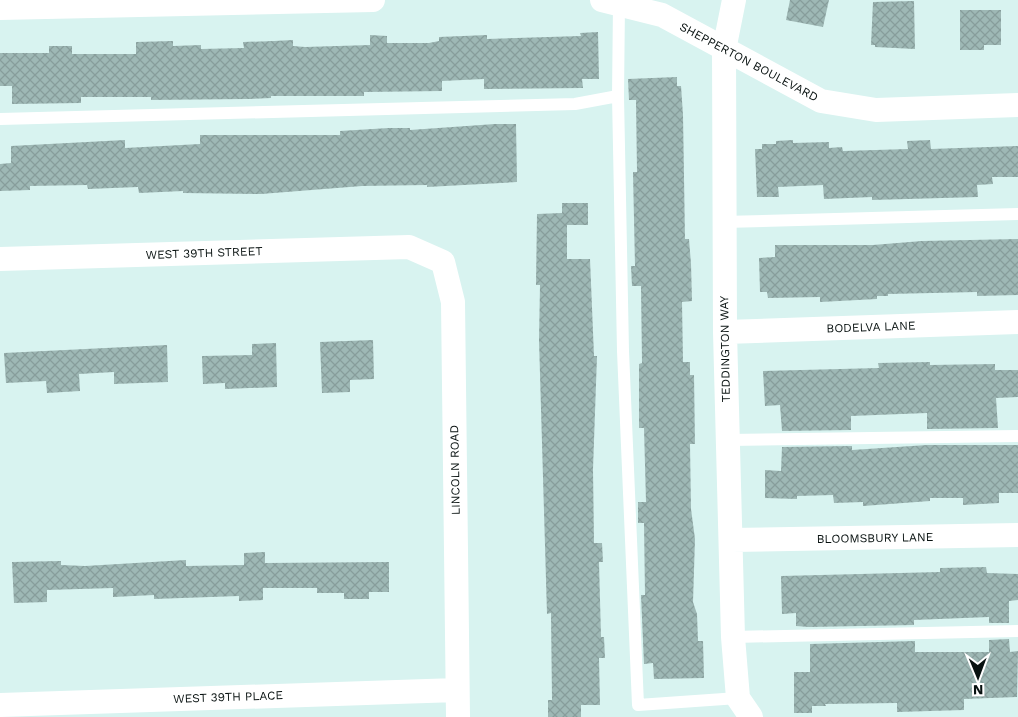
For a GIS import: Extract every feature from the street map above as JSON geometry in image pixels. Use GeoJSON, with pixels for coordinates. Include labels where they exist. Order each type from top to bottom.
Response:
{"type":"FeatureCollection","features":[{"type":"Feature","properties":{"kind":"street"},"geometry":{"type":"LineString","coordinates":[[0,8],[373,0]]}},
{"type":"Feature","properties":{"kind":"street","name":"TEDDINGTON WAY"},"geometry":{"type":"LineString","coordinates":[[734,0],[724,50],[723,222],[733,637],[738,698]]}},
{"type":"Feature","properties":{"kind":"street","name":"SHEPPERTON BOULEVARD"},"geometry":{"type":"LineString","coordinates":[[610,2],[662,15],[821,101],[876,110],[1018,105]]}},
{"type":"Feature","properties":{"kind":"street","name":"WEST 39TH STREET"},"geometry":{"type":"LineString","coordinates":[[0,259],[408,247]]}},
{"type":"Feature","properties":{"kind":"street","name":"LINCOLN ROAD"},"geometry":{"type":"LineString","coordinates":[[408,247],[443,262],[453,302],[458,717]]}},
{"type":"Feature","properties":{"kind":"street","name":"BODELVA LANE"},"geometry":{"type":"LineString","coordinates":[[725,332],[1018,322]]}},
{"type":"Feature","properties":{"kind":"street","name":"BLOOMSBURY LANE"},"geometry":{"type":"LineString","coordinates":[[731,540],[1018,535]]}},
{"type":"Feature","properties":{"kind":"street","name":"WEST 39TH PLACE"},"geometry":{"type":"LineString","coordinates":[[0,705],[457,690]]}},
{"type":"Feature","properties":{"kind":"street"},"geometry":{"type":"LineString","coordinates":[[738,698],[751,717]]}},
{"type":"Feature","properties":{"kind":"lane"},"geometry":{"type":"LineString","coordinates":[[610,2],[618,96],[624,371],[638,705],[738,698]]}},
{"type":"Feature","properties":{"kind":"lane"},"geometry":{"type":"LineString","coordinates":[[0,119],[575,104],[618,96]]}},
{"type":"Feature","properties":{"kind":"lane"},"geometry":{"type":"LineString","coordinates":[[723,222],[1018,214]]}},
{"type":"Feature","properties":{"kind":"lane"},"geometry":{"type":"LineString","coordinates":[[728,440],[1018,436]]}},
{"type":"Feature","properties":{"kind":"lane"},"geometry":{"type":"LineString","coordinates":[[733,637],[1018,631]]}},
{"type":"Feature","properties":{"kind":"building"},"geometry":{"type":"Polygon","coordinates":[[[790,0],[829,0],[823,27],[786,20],[790,0]]]}},
{"type":"Feature","properties":{"kind":"building"},"geometry":{"type":"Polygon","coordinates":[[[914,1],[915,49],[875,47],[875,45],[871,45],[873,2],[914,1]]]}},
{"type":"Feature","properties":{"kind":"building"},"geometry":{"type":"Polygon","coordinates":[[[960,10],[1001,10],[1001,45],[984,45],[984,50],[960,50],[960,10]]]}},
{"type":"Feature","properties":{"kind":"building"},"geometry":{"type":"Polygon","coordinates":[[[598,32],[599,79],[582,79],[583,88],[484,89],[484,79],[442,81],[442,91],[364,92],[364,96],[271,96],[271,98],[247,99],[151,100],[151,97],[81,97],[81,103],[12,104],[12,86],[0,86],[0,53],[49,53],[49,46],[72,46],[72,54],[136,54],[136,42],[173,41],[173,46],[201,45],[201,49],[244,48],[243,42],[293,40],[293,46],[305,47],[370,45],[370,35],[387,36],[387,43],[429,43],[439,41],[439,37],[487,35],[487,39],[581,36],[580,33],[598,32]]]}},
{"type":"Feature","properties":{"kind":"building"},"geometry":{"type":"Polygon","coordinates":[[[677,77],[677,86],[681,86],[683,115],[685,239],[689,239],[691,264],[692,301],[682,302],[683,362],[690,362],[690,375],[694,375],[695,444],[690,444],[691,509],[695,539],[693,602],[697,614],[698,641],[703,641],[704,678],[654,679],[653,663],[644,664],[641,595],[645,595],[644,523],[638,523],[638,502],[646,502],[644,428],[639,428],[639,364],[642,363],[641,286],[632,286],[631,266],[635,266],[633,172],[637,172],[636,100],[629,100],[628,79],[677,77]]]}},
{"type":"Feature","properties":{"kind":"building"},"geometry":{"type":"Polygon","coordinates":[[[516,124],[517,182],[427,187],[427,185],[362,186],[261,194],[183,193],[183,191],[139,193],[138,187],[88,189],[87,185],[30,186],[30,190],[0,191],[0,164],[11,163],[11,146],[125,140],[125,148],[200,144],[200,135],[340,135],[340,131],[389,128],[410,128],[410,130],[516,124]]]}},
{"type":"Feature","properties":{"kind":"building"},"geometry":{"type":"Polygon","coordinates":[[[793,140],[793,143],[829,142],[829,148],[842,147],[843,151],[908,149],[907,141],[930,140],[931,149],[1018,146],[1018,177],[992,177],[993,184],[977,185],[978,197],[872,200],[872,197],[824,199],[823,185],[778,187],[779,197],[757,197],[755,149],[762,149],[762,144],[776,144],[776,141],[793,140]]]}},
{"type":"Feature","properties":{"kind":"building"},"geometry":{"type":"Polygon","coordinates":[[[562,203],[588,203],[588,225],[567,225],[567,259],[590,259],[594,356],[597,356],[593,469],[594,543],[602,543],[603,562],[599,562],[601,637],[604,637],[605,658],[599,658],[600,705],[581,705],[581,717],[548,717],[548,700],[552,700],[551,613],[547,614],[539,340],[540,285],[536,285],[537,214],[562,213],[562,203]]]}},
{"type":"Feature","properties":{"kind":"building"},"geometry":{"type":"Polygon","coordinates":[[[1018,239],[1018,295],[977,296],[977,292],[888,294],[888,296],[877,296],[877,299],[820,302],[820,297],[768,298],[767,292],[760,292],[759,258],[775,257],[775,245],[873,245],[922,241],[1018,239]]]}},
{"type":"Feature","properties":{"kind":"building"},"geometry":{"type":"Polygon","coordinates":[[[373,340],[374,379],[350,380],[350,392],[322,393],[320,342],[373,340]]]}},
{"type":"Feature","properties":{"kind":"building"},"geometry":{"type":"Polygon","coordinates":[[[276,343],[277,387],[225,389],[225,383],[203,384],[202,356],[252,355],[252,344],[276,343]]]}},
{"type":"Feature","properties":{"kind":"building"},"geometry":{"type":"Polygon","coordinates":[[[167,345],[168,382],[114,384],[114,372],[79,374],[80,391],[47,393],[46,381],[6,383],[4,353],[167,345]]]}},
{"type":"Feature","properties":{"kind":"building"},"geometry":{"type":"Polygon","coordinates":[[[930,362],[930,365],[995,364],[995,370],[1018,370],[1018,397],[996,398],[998,428],[927,429],[927,413],[851,416],[851,430],[782,431],[780,405],[765,406],[763,371],[879,368],[878,363],[930,362]]]}},
{"type":"Feature","properties":{"kind":"building"},"geometry":{"type":"Polygon","coordinates":[[[927,445],[1018,445],[1018,493],[999,493],[999,503],[963,505],[963,498],[930,498],[930,501],[863,506],[863,502],[834,503],[833,495],[797,496],[797,499],[765,498],[765,470],[781,471],[782,447],[852,446],[852,450],[927,445]]]}},
{"type":"Feature","properties":{"kind":"building"},"geometry":{"type":"Polygon","coordinates":[[[265,552],[265,563],[389,562],[389,592],[369,592],[369,599],[344,599],[344,593],[317,593],[317,588],[263,588],[263,600],[239,601],[239,596],[154,599],[154,595],[113,597],[113,588],[47,590],[47,602],[14,603],[12,562],[61,561],[61,565],[85,566],[186,560],[186,566],[244,565],[244,553],[265,552]]]}},
{"type":"Feature","properties":{"kind":"building"},"geometry":{"type":"Polygon","coordinates":[[[986,567],[987,573],[1018,574],[1018,600],[1009,601],[1009,623],[989,623],[989,617],[914,620],[914,625],[809,627],[796,626],[796,613],[782,614],[781,576],[940,572],[940,568],[986,567]]]}},
{"type":"Feature","properties":{"kind":"building"},"geometry":{"type":"Polygon","coordinates":[[[1009,639],[1010,652],[1018,651],[1017,697],[964,699],[964,710],[897,712],[897,703],[825,704],[826,706],[812,706],[812,713],[794,713],[794,672],[810,672],[810,644],[915,641],[915,652],[989,652],[989,640],[1009,639]]]}}]}
